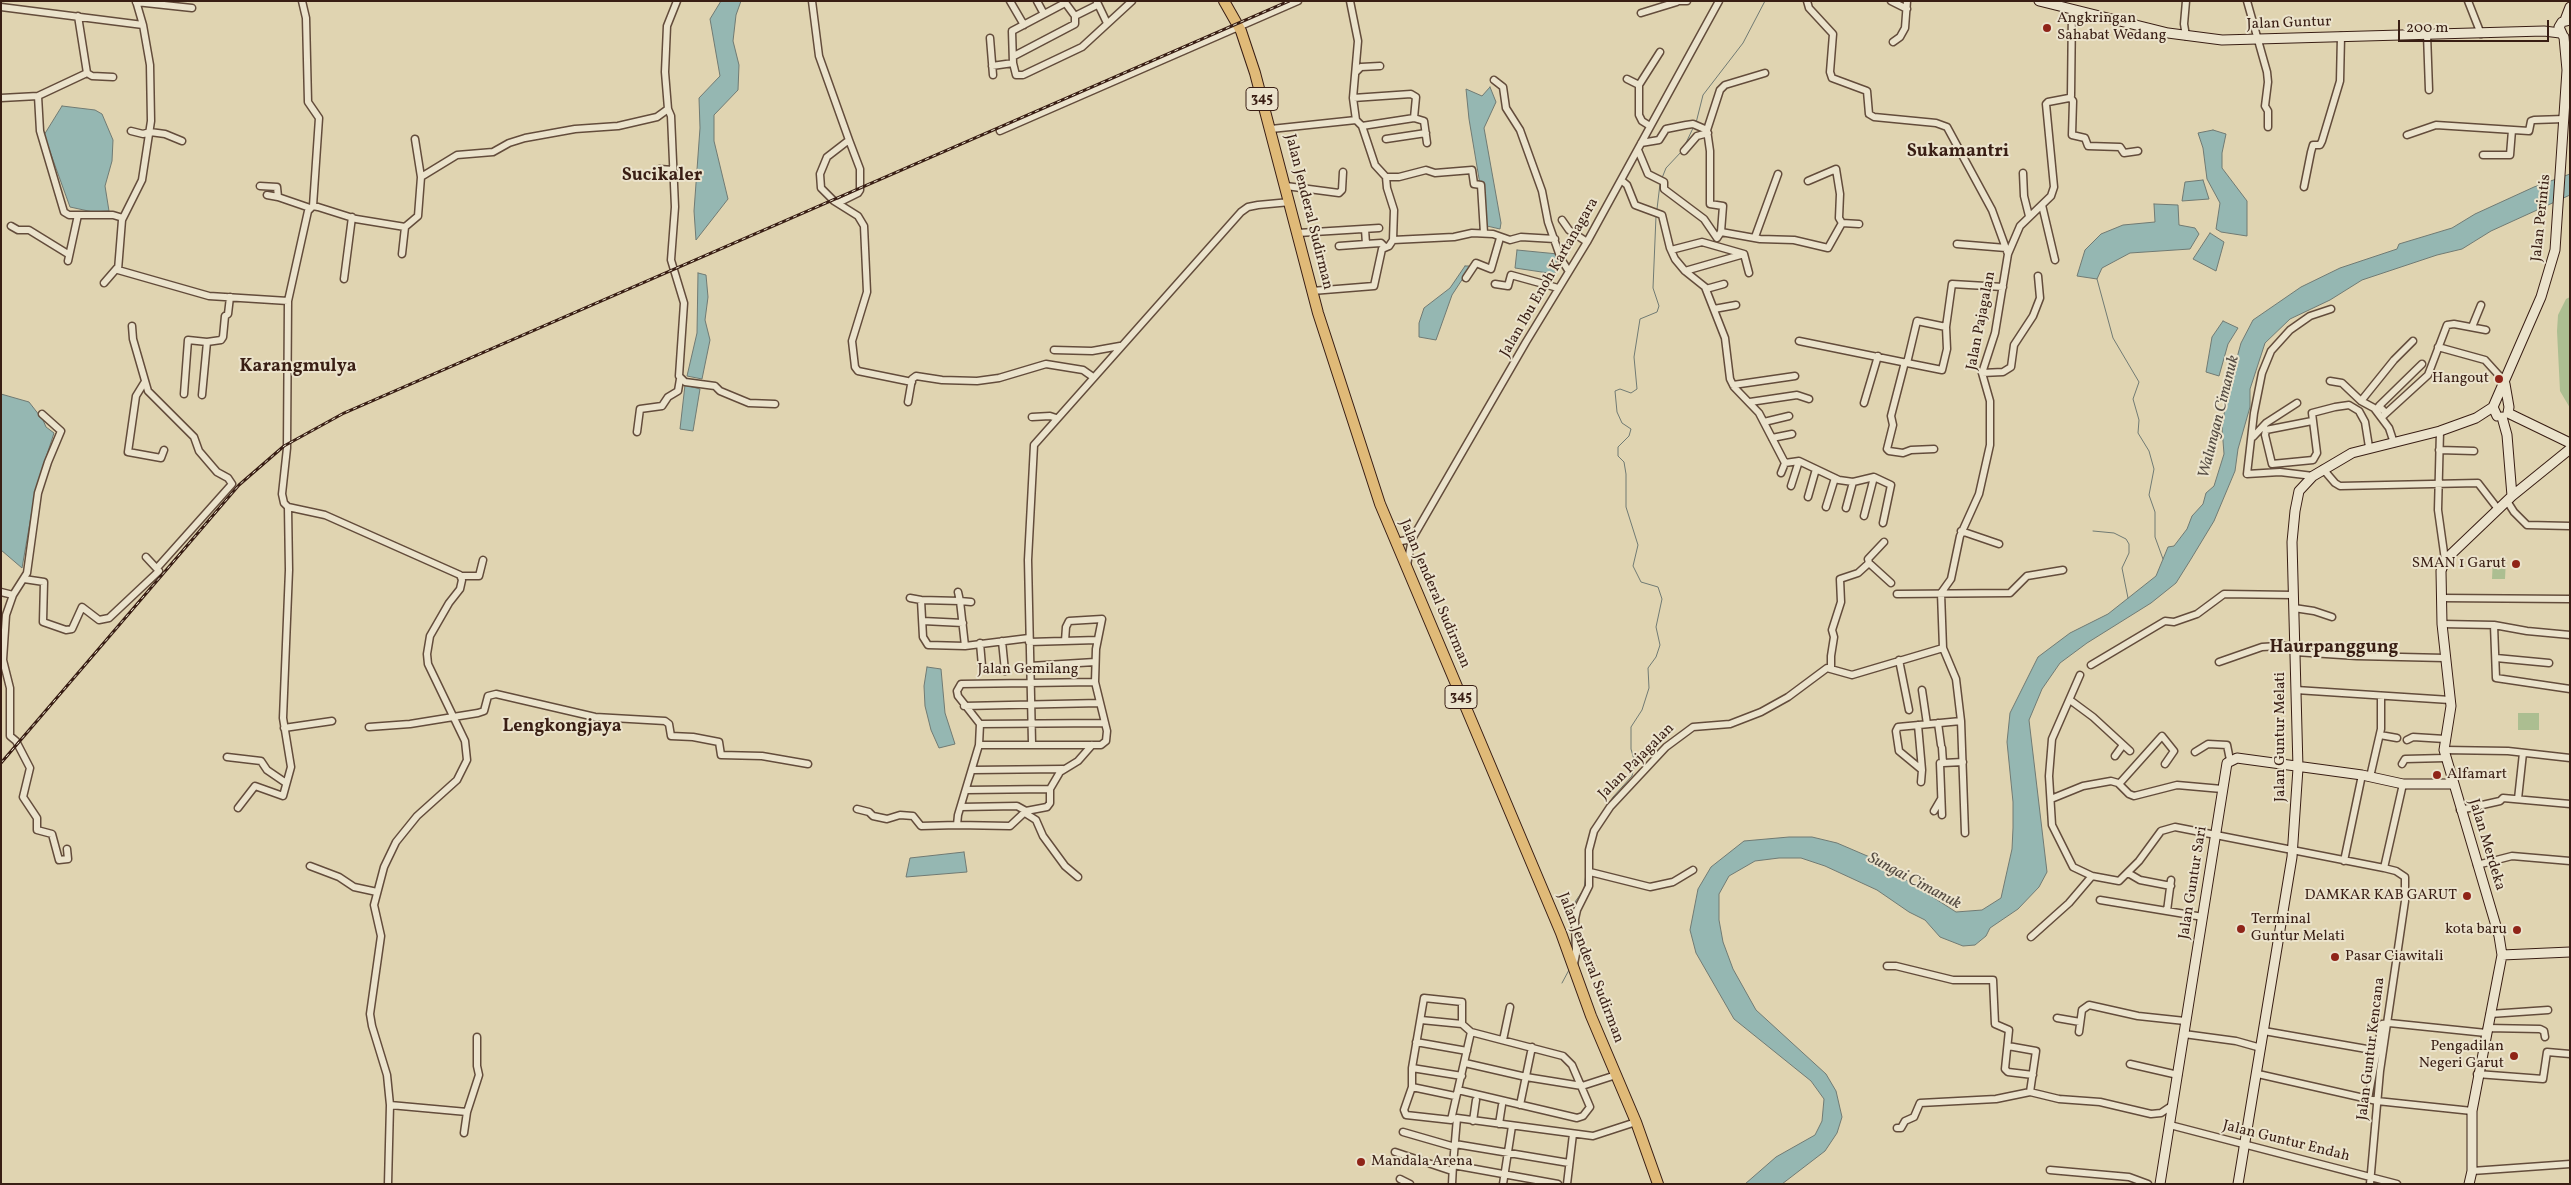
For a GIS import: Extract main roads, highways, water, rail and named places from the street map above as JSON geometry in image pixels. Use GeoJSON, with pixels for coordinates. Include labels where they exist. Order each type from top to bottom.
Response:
{"type":"FeatureCollection","features":[{"type":"Feature","properties":{"kind":"main road","name":"Jalan Jenderal Sudirman"},"geometry":{"type":"LineString","coordinates":[[1224,1],[1239,27],[1271,128],[1312,291],[1360,448],[1380,504],[1574,964],[1591,1016],[1636,1122],[1658,1184]]}},
{"type":"Feature","properties":{"kind":"water"},"geometry":{"type":"Polygon","coordinates":[[[721,1],[741,1],[736,15],[733,41],[739,65],[738,90],[714,115],[714,141],[728,199],[696,240],[694,211],[700,128],[699,98],[720,76],[710,19],[721,1]]]}},
{"type":"Feature","properties":{"kind":"water"},"geometry":{"type":"Polygon","coordinates":[[[1490,87],[1496,102],[1484,128],[1501,223],[1500,229],[1487,226],[1469,119],[1466,89],[1482,96],[1490,87]]]}},
{"type":"Feature","properties":{"kind":"water"},"geometry":{"type":"Polygon","coordinates":[[[62,106],[95,110],[102,114],[113,140],[112,161],[105,186],[109,211],[93,212],[70,207],[44,135],[62,106]]]}},
{"type":"Feature","properties":{"kind":"water"},"geometry":{"type":"Polygon","coordinates":[[[2213,130],[2226,134],[2222,153],[2222,168],[2247,201],[2247,236],[2221,232],[2216,229],[2220,203],[2207,179],[2203,148],[2198,133],[2213,130]]]}},
{"type":"Feature","properties":{"kind":"water"},"geometry":{"type":"Polygon","coordinates":[[[2570,174],[2570,195],[2491,231],[2462,249],[2437,255],[2362,280],[2330,300],[2290,319],[2265,343],[2250,389],[2250,407],[2238,449],[2235,471],[2214,521],[2176,583],[2151,603],[2087,643],[2060,663],[2042,689],[2029,720],[2047,872],[2039,887],[2018,909],[1990,928],[1986,936],[1975,945],[1963,946],[1940,937],[1925,920],[1909,912],[1877,890],[1825,866],[1801,858],[1755,861],[1729,876],[1719,894],[1719,920],[1723,942],[1733,969],[1756,1010],[1826,1074],[1836,1091],[1842,1117],[1837,1133],[1825,1151],[1782,1184],[1745,1184],[1776,1157],[1815,1135],[1822,1121],[1824,1099],[1811,1081],[1734,1019],[1696,953],[1690,930],[1698,889],[1711,867],[1744,841],[1812,837],[1837,843],[1872,858],[1956,912],[1982,910],[2001,898],[2012,849],[2013,802],[2007,742],[2010,713],[2038,657],[2070,633],[2108,614],[2156,576],[2168,547],[2174,546],[2187,529],[2192,516],[2203,504],[2206,493],[2214,486],[2224,454],[2222,428],[2227,394],[2241,343],[2253,320],[2301,287],[2340,268],[2397,249],[2399,244],[2452,228],[2475,214],[2534,187],[2570,174]]]}},
{"type":"Feature","properties":{"kind":"water"},"geometry":{"type":"Polygon","coordinates":[[[2203,180],[2209,199],[2182,201],[2185,182],[2203,180]]]}},
{"type":"Feature","properties":{"kind":"water"},"geometry":{"type":"Polygon","coordinates":[[[2154,204],[2178,205],[2179,225],[2195,228],[2199,234],[2190,249],[2130,253],[2102,268],[2097,279],[2077,276],[2085,250],[2101,234],[2123,225],[2155,222],[2154,204]]]}},
{"type":"Feature","properties":{"kind":"water"},"geometry":{"type":"Polygon","coordinates":[[[2210,233],[2224,242],[2216,271],[2193,259],[2210,233]]]}},
{"type":"Feature","properties":{"kind":"water"},"geometry":{"type":"Polygon","coordinates":[[[1517,250],[1558,254],[1555,274],[1515,268],[1517,250]]]}},
{"type":"Feature","properties":{"kind":"water"},"geometry":{"type":"Polygon","coordinates":[[[1465,266],[1471,266],[1452,295],[1436,340],[1419,337],[1419,323],[1424,308],[1450,288],[1465,266]]]}},
{"type":"Feature","properties":{"kind":"water"},"geometry":{"type":"Polygon","coordinates":[[[698,273],[706,275],[708,297],[705,320],[710,340],[702,379],[687,376],[697,333],[698,273]]]}},
{"type":"Feature","properties":{"kind":"water"},"geometry":{"type":"Polygon","coordinates":[[[2223,321],[2238,328],[2228,344],[2219,376],[2206,372],[2212,337],[2223,321]]]}},
{"type":"Feature","properties":{"kind":"water"},"geometry":{"type":"Polygon","coordinates":[[[685,385],[700,389],[693,431],[680,429],[685,385]]]}},
{"type":"Feature","properties":{"kind":"water"},"geometry":{"type":"Polygon","coordinates":[[[1,394],[29,402],[46,427],[54,433],[36,488],[22,568],[1,550],[1,394]]]}},
{"type":"Feature","properties":{"kind":"water"},"geometry":{"type":"Polygon","coordinates":[[[927,667],[941,669],[945,713],[955,744],[939,748],[931,730],[925,706],[924,686],[927,667]]]}},
{"type":"Feature","properties":{"kind":"water"},"geometry":{"type":"Polygon","coordinates":[[[964,852],[967,872],[906,877],[910,858],[964,852]]]}},
{"type":"Feature","properties":{"kind":"waterway"},"geometry":{"type":"LineString","coordinates":[[1696,123],[1703,95],[1743,43],[1765,1]]}},
{"type":"Feature","properties":{"kind":"waterway"},"geometry":{"type":"LineString","coordinates":[[1685,145],[1694,126]]}},
{"type":"Feature","properties":{"kind":"waterway"},"geometry":{"type":"LineString","coordinates":[[1662,178],[1666,168],[1682,151]]}},
{"type":"Feature","properties":{"kind":"waterway"},"geometry":{"type":"LineString","coordinates":[[1657,209],[1660,184]]}},
{"type":"Feature","properties":{"kind":"waterway"},"geometry":{"type":"LineString","coordinates":[[1594,826],[1613,797],[1632,776],[1635,763],[1631,749],[1631,727],[1642,710],[1649,688],[1648,668],[1656,657],[1660,645],[1656,627],[1662,599],[1658,587],[1641,582],[1633,566],[1638,545],[1626,507],[1624,462],[1618,456],[1618,447],[1629,436],[1631,429],[1622,423],[1617,412],[1615,391],[1620,389],[1631,393],[1637,389],[1634,357],[1640,319],[1657,312],[1659,306],[1653,288],[1656,216]]}},
{"type":"Feature","properties":{"kind":"waterway"},"geometry":{"type":"LineString","coordinates":[[2097,279],[2113,338],[2139,382],[2133,399],[2139,420],[2138,433],[2149,451],[2154,469],[2149,495],[2155,512],[2155,537],[2163,559]]}},
{"type":"Feature","properties":{"kind":"waterway"},"geometry":{"type":"LineString","coordinates":[[2093,531],[2114,533],[2126,539],[2129,544],[2129,553],[2122,568],[2128,598]]}},
{"type":"Feature","properties":{"kind":"waterway"},"geometry":{"type":"LineString","coordinates":[[1587,844],[1591,831]]}},
{"type":"Feature","properties":{"kind":"waterway"},"geometry":{"type":"LineString","coordinates":[[1584,889],[1586,873]]}},
{"type":"Feature","properties":{"kind":"waterway"},"geometry":{"type":"LineString","coordinates":[[1572,940],[1570,918],[1575,902],[1582,892]]}},
{"type":"Feature","properties":{"kind":"waterway"},"geometry":{"type":"LineString","coordinates":[[1562,983],[1569,970]]}},
{"type":"Feature","properties":{"kind":"railway"},"geometry":{"type":"LineString","coordinates":[[1,763],[239,485],[284,446],[344,413],[1289,1]]}},
{"type":"Feature","properties":{"kind":"place","name":"Angkringan Sahabat Wedang"},"geometry":{"type":"Point","coordinates":[2047,28]}},
{"type":"Feature","properties":{"kind":"place","name":"Hangout"},"geometry":{"type":"Point","coordinates":[2499,379]}},
{"type":"Feature","properties":{"kind":"place","name":"SMAN 1 Garut"},"geometry":{"type":"Point","coordinates":[2516,564]}},
{"type":"Feature","properties":{"kind":"place","name":"Alfamart"},"geometry":{"type":"Point","coordinates":[2437,775]}},
{"type":"Feature","properties":{"kind":"place","name":"DAMKAR KAB GARUT"},"geometry":{"type":"Point","coordinates":[2467,896]}},
{"type":"Feature","properties":{"kind":"place","name":"Terminal Guntur Melati"},"geometry":{"type":"Point","coordinates":[2241,929]}},
{"type":"Feature","properties":{"kind":"place","name":"kota baru"},"geometry":{"type":"Point","coordinates":[2517,930]}},
{"type":"Feature","properties":{"kind":"place","name":"Pasar Ciawitali"},"geometry":{"type":"Point","coordinates":[2335,957]}},
{"type":"Feature","properties":{"kind":"place","name":"Pengadilan Negeri Garut"},"geometry":{"type":"Point","coordinates":[2514,1056]}},
{"type":"Feature","properties":{"kind":"place","name":"Mandala Arena"},"geometry":{"type":"Point","coordinates":[1361,1162]}},
{"type":"Feature","properties":{"kind":"district","name":"Sukamantri"},"geometry":{"type":"Point","coordinates":[1958,153]}},
{"type":"Feature","properties":{"kind":"district","name":"Sucikaler"},"geometry":{"type":"Point","coordinates":[662,177]}},
{"type":"Feature","properties":{"kind":"district","name":"Karangmulya"},"geometry":{"type":"Point","coordinates":[298,368]}},
{"type":"Feature","properties":{"kind":"district","name":"Haurpanggung"},"geometry":{"type":"Point","coordinates":[2334,649]}},
{"type":"Feature","properties":{"kind":"district","name":"Lengkongjaya"},"geometry":{"type":"Point","coordinates":[562,728]}},
{"type":"Feature","properties":{"kind":"water label","name":"Walungan Cimanuk"},"geometry":{"type":"Point","coordinates":[2220,417]}},
{"type":"Feature","properties":{"kind":"water label","name":"Sungai Cimanuk"},"geometry":{"type":"Point","coordinates":[1914,882]}}]}
